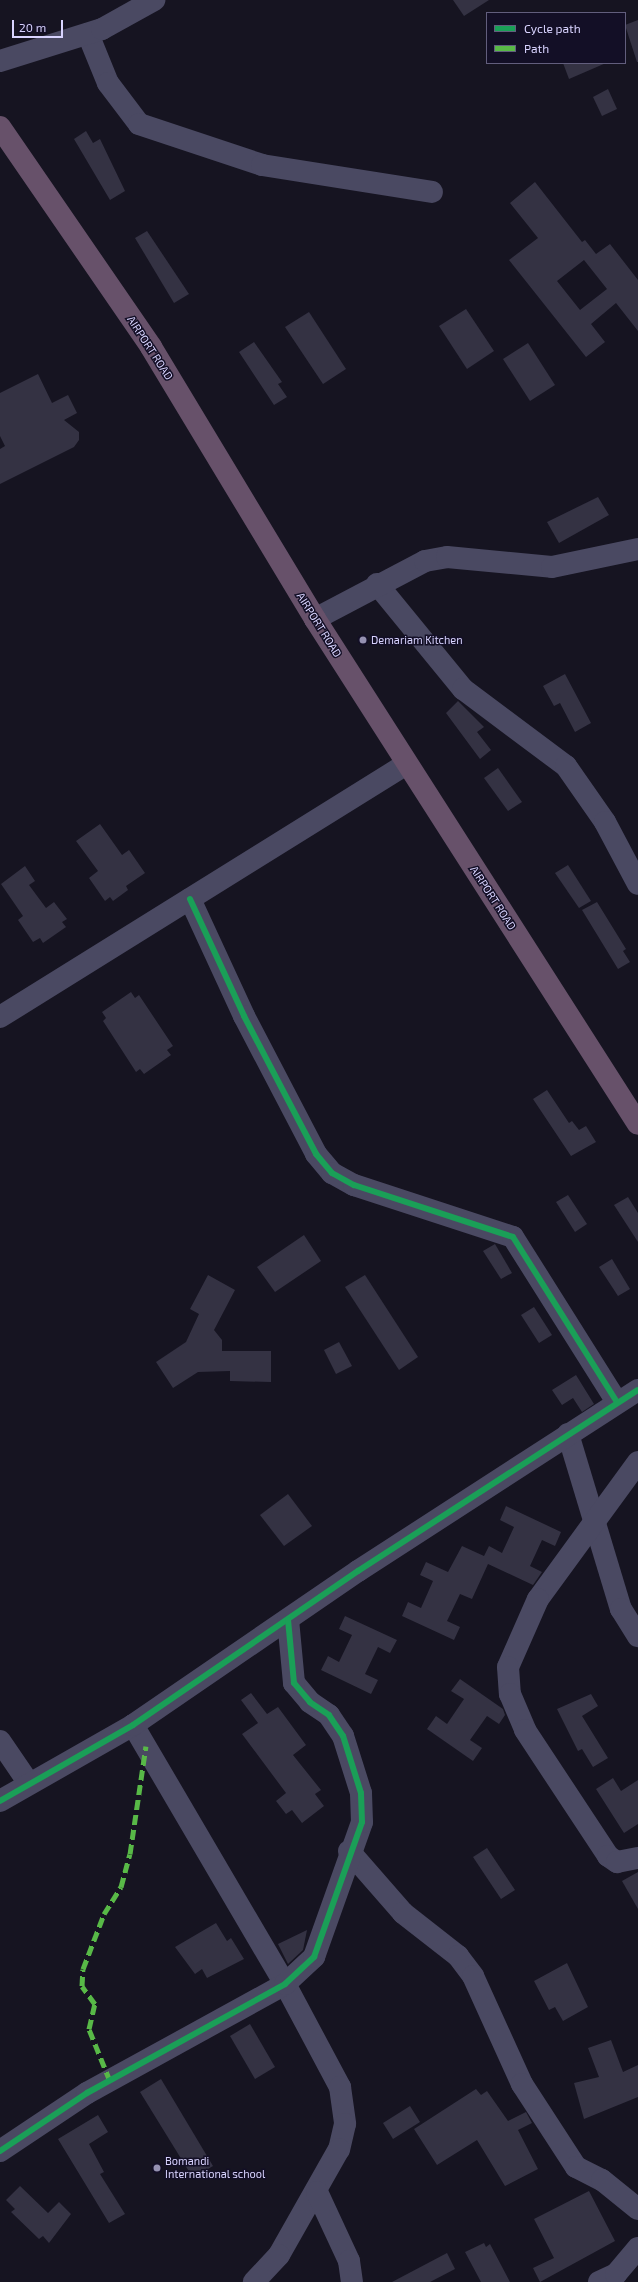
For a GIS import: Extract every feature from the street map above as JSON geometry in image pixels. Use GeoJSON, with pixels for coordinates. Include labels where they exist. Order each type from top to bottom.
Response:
{"type":"FeatureCollection","features":[{"type":"Feature","properties":{"kind":"highway","name":"AIRPORT ROAD"},"geometry":{"type":"LineString","coordinates":[[0,127],[151,347],[315,619],[406,764],[638,1124]]}},
{"type":"Feature","properties":{"kind":"street"},"geometry":{"type":"LineString","coordinates":[[0,61],[88,34],[154,0]]}},
{"type":"Feature","properties":{"kind":"street"},"geometry":{"type":"LineString","coordinates":[[88,34],[108,83],[139,124],[262,165],[432,192]]}},
{"type":"Feature","properties":{"kind":"street"},"geometry":{"type":"LineString","coordinates":[[315,619],[377,584],[425,561],[447,557],[552,567],[638,549]]}},
{"type":"Feature","properties":{"kind":"street"},"geometry":{"type":"LineString","coordinates":[[377,584],[463,689],[566,766],[602,815],[638,884]]}},
{"type":"Feature","properties":{"kind":"street"},"geometry":{"type":"LineString","coordinates":[[0,1017],[406,764]]}},
{"type":"Feature","properties":{"kind":"street"},"geometry":{"type":"LineString","coordinates":[[0,1801],[28,1782],[133,1725],[568,1434],[632,1395],[513,1237],[354,1185],[332,1173],[316,1154],[244,1016],[190,899]]}},
{"type":"Feature","properties":{"kind":"street"},"geometry":{"type":"LineString","coordinates":[[568,1434],[594,1524],[621,1609],[638,1636]]}},
{"type":"Feature","properties":{"kind":"street"},"geometry":{"type":"LineString","coordinates":[[638,1462],[594,1524],[538,1598],[508,1667],[510,1694],[525,1730],[608,1856],[617,1862],[638,1858]]}},
{"type":"Feature","properties":{"kind":"street"},"geometry":{"type":"LineString","coordinates":[[0,2151],[87,2093],[285,1984],[314,1957],[324,1936],[349,1851],[362,1822],[361,1793],[344,1736],[329,1715],[310,1702],[294,1683],[288,1620]]}},
{"type":"Feature","properties":{"kind":"street"},"geometry":{"type":"LineString","coordinates":[[133,1725],[285,1984],[340,2087],[345,2124],[339,2149],[317,2192],[288,2235],[279,2255],[254,2282]]}},
{"type":"Feature","properties":{"kind":"street"},"geometry":{"type":"LineString","coordinates":[[0,1741],[28,1782]]}},
{"type":"Feature","properties":{"kind":"street"},"geometry":{"type":"LineString","coordinates":[[349,1851],[403,1913],[458,1956],[473,1976],[522,2084],[567,2156],[576,2167],[602,2180],[638,2209]]}},
{"type":"Feature","properties":{"kind":"street"},"geometry":{"type":"LineString","coordinates":[[317,2192],[349,2261],[352,2282]]}},
{"type":"Feature","properties":{"kind":"street"},"geometry":{"type":"LineString","coordinates":[[599,2282],[616,2274],[638,2248]]}},
{"type":"Feature","properties":{"kind":"building"},"geometry":{"type":"Polygon","coordinates":[[[453,0],[489,0],[464,16],[453,0]]]}},
{"type":"Feature","properties":{"kind":"building"},"geometry":{"type":"Polygon","coordinates":[[[638,20],[638,62],[626,28],[626,25],[638,20]]]}},
{"type":"Feature","properties":{"kind":"building"},"geometry":{"type":"Polygon","coordinates":[[[563,64],[604,64],[569,79],[563,64]]]}},
{"type":"Feature","properties":{"kind":"building"},"geometry":{"type":"Polygon","coordinates":[[[608,89],[617,109],[602,116],[593,97],[608,89]]]}},
{"type":"Feature","properties":{"kind":"building"},"geometry":{"type":"Polygon","coordinates":[[[86,131],[93,143],[100,139],[125,191],[110,200],[74,139],[86,131]]]}},
{"type":"Feature","properties":{"kind":"building"},"geometry":{"type":"Polygon","coordinates":[[[535,182],[582,242],[585,240],[596,254],[610,244],[638,280],[638,331],[616,303],[591,324],[605,342],[586,357],[509,260],[538,238],[510,203],[535,182]],[[584,260],[557,281],[580,310],[607,289],[584,260]]]}},
{"type":"Feature","properties":{"kind":"building"},"geometry":{"type":"Polygon","coordinates":[[[147,231],[189,294],[174,303],[135,238],[147,231]]]}},
{"type":"Feature","properties":{"kind":"building"},"geometry":{"type":"Polygon","coordinates":[[[466,309],[494,351],[467,369],[439,326],[466,309]]]}},
{"type":"Feature","properties":{"kind":"building"},"geometry":{"type":"Polygon","coordinates":[[[309,312],[346,369],[323,384],[285,327],[309,312]]]}},
{"type":"Feature","properties":{"kind":"building"},"geometry":{"type":"Polygon","coordinates":[[[254,342],[282,382],[278,384],[287,397],[274,405],[239,352],[254,342]]]}},
{"type":"Feature","properties":{"kind":"building"},"geometry":{"type":"Polygon","coordinates":[[[528,343],[555,385],[530,401],[503,359],[528,343]]]}},
{"type":"Feature","properties":{"kind":"building"},"geometry":{"type":"Polygon","coordinates":[[[38,374],[52,403],[68,395],[77,413],[64,420],[79,432],[79,440],[74,447],[0,484],[0,449],[5,446],[0,436],[0,393],[38,374]]]}},
{"type":"Feature","properties":{"kind":"building"},"geometry":{"type":"Polygon","coordinates":[[[598,497],[609,515],[559,543],[547,522],[598,497]]]}},
{"type":"Feature","properties":{"kind":"building"},"geometry":{"type":"Polygon","coordinates":[[[565,674],[591,723],[575,732],[560,703],[554,706],[543,686],[565,674]]]}},
{"type":"Feature","properties":{"kind":"building"},"geometry":{"type":"Polygon","coordinates":[[[458,701],[484,727],[477,732],[491,750],[480,759],[446,713],[458,701]]]}},
{"type":"Feature","properties":{"kind":"building"},"geometry":{"type":"Polygon","coordinates":[[[498,768],[522,802],[508,811],[484,778],[498,768]]]}},
{"type":"Feature","properties":{"kind":"building"},"geometry":{"type":"Polygon","coordinates":[[[100,824],[122,855],[129,850],[145,873],[126,886],[128,890],[113,901],[110,897],[105,901],[89,878],[98,871],[76,841],[100,824]]]}},
{"type":"Feature","properties":{"kind":"building"},"geometry":{"type":"Polygon","coordinates":[[[568,865],[591,901],[579,908],[555,873],[568,865]]]}},
{"type":"Feature","properties":{"kind":"building"},"geometry":{"type":"Polygon","coordinates":[[[25,866],[35,881],[29,885],[46,908],[54,902],[67,919],[62,922],[66,927],[43,943],[40,938],[33,942],[18,920],[23,916],[1,884],[25,866]]]}},
{"type":"Feature","properties":{"kind":"building"},"geometry":{"type":"Polygon","coordinates":[[[597,902],[626,949],[623,951],[630,962],[618,969],[582,910],[597,902]]]}},
{"type":"Feature","properties":{"kind":"building"},"geometry":{"type":"Polygon","coordinates":[[[131,992],[135,998],[139,995],[173,1046],[167,1050],[171,1055],[144,1074],[140,1069],[136,1072],[103,1021],[106,1018],[102,1012],[131,992]]]}},
{"type":"Feature","properties":{"kind":"building"},"geometry":{"type":"Polygon","coordinates":[[[547,1090],[569,1123],[572,1121],[579,1130],[586,1126],[596,1142],[571,1156],[533,1099],[547,1090]]]}},
{"type":"Feature","properties":{"kind":"building"},"geometry":{"type":"Polygon","coordinates":[[[568,1195],[587,1224],[575,1232],[556,1202],[568,1195]]]}},
{"type":"Feature","properties":{"kind":"building"},"geometry":{"type":"Polygon","coordinates":[[[628,1197],[638,1213],[638,1242],[614,1205],[628,1197]]]}},
{"type":"Feature","properties":{"kind":"building"},"geometry":{"type":"Polygon","coordinates":[[[304,1235],[321,1261],[275,1292],[257,1267],[304,1235]]]}},
{"type":"Feature","properties":{"kind":"building"},"geometry":{"type":"Polygon","coordinates":[[[495,1244],[512,1273],[501,1279],[483,1251],[495,1244]]]}},
{"type":"Feature","properties":{"kind":"building"},"geometry":{"type":"Polygon","coordinates":[[[612,1259],[630,1289],[618,1296],[599,1267],[612,1259]]]}},
{"type":"Feature","properties":{"kind":"building"},"geometry":{"type":"Polygon","coordinates":[[[208,1275],[235,1290],[214,1330],[222,1340],[222,1351],[271,1351],[271,1382],[230,1381],[230,1371],[198,1372],[173,1388],[156,1362],[186,1342],[199,1314],[190,1309],[208,1275]]]}},
{"type":"Feature","properties":{"kind":"building"},"geometry":{"type":"Polygon","coordinates":[[[365,1275],[418,1357],[399,1370],[345,1287],[365,1275]]]}},
{"type":"Feature","properties":{"kind":"building"},"geometry":{"type":"Polygon","coordinates":[[[534,1307],[552,1335],[539,1343],[521,1315],[534,1307]]]}},
{"type":"Feature","properties":{"kind":"building"},"geometry":{"type":"Polygon","coordinates":[[[339,1342],[352,1366],[336,1374],[324,1350],[339,1342]]]}},
{"type":"Feature","properties":{"kind":"building"},"geometry":{"type":"Polygon","coordinates":[[[576,1375],[594,1404],[582,1412],[573,1398],[562,1405],[552,1390],[576,1375]]]}},
{"type":"Feature","properties":{"kind":"building"},"geometry":{"type":"Polygon","coordinates":[[[288,1494],[312,1526],[284,1546],[260,1515],[288,1494]]]}},
{"type":"Feature","properties":{"kind":"building"},"geometry":{"type":"Polygon","coordinates":[[[506,1506],[561,1532],[555,1546],[542,1540],[530,1566],[542,1572],[533,1585],[488,1564],[472,1599],[460,1594],[447,1621],[460,1627],[454,1640],[402,1616],[408,1602],[421,1608],[433,1581],[420,1575],[426,1562],[448,1572],[462,1546],[484,1556],[489,1546],[502,1553],[514,1527],[500,1520],[506,1506]]]}},
{"type":"Feature","properties":{"kind":"building"},"geometry":{"type":"Polygon","coordinates":[[[345,1616],[397,1640],[390,1653],[378,1647],[365,1674],[378,1680],[371,1694],[321,1670],[328,1656],[339,1662],[352,1635],[339,1629],[345,1616]]]}},
{"type":"Feature","properties":{"kind":"building"},"geometry":{"type":"Polygon","coordinates":[[[460,1679],[503,1709],[505,1715],[499,1724],[487,1716],[470,1740],[482,1748],[473,1761],[427,1729],[436,1716],[447,1724],[464,1699],[451,1691],[460,1679]]]}},
{"type":"Feature","properties":{"kind":"building"},"geometry":{"type":"Polygon","coordinates":[[[251,1693],[267,1714],[278,1707],[306,1745],[293,1755],[321,1790],[315,1794],[324,1806],[302,1823],[292,1810],[286,1814],[276,1801],[286,1793],[242,1734],[258,1723],[241,1700],[251,1693]]]}},
{"type":"Feature","properties":{"kind":"building"},"geometry":{"type":"Polygon","coordinates":[[[591,1694],[598,1706],[582,1716],[608,1758],[593,1767],[582,1749],[578,1751],[557,1709],[591,1694]]]}},
{"type":"Feature","properties":{"kind":"building"},"geometry":{"type":"Polygon","coordinates":[[[613,1778],[621,1791],[638,1780],[638,1824],[624,1833],[596,1789],[613,1778]]]}},
{"type":"Feature","properties":{"kind":"building"},"geometry":{"type":"Polygon","coordinates":[[[487,1848],[515,1890],[501,1899],[473,1857],[487,1848]]]}},
{"type":"Feature","properties":{"kind":"building"},"geometry":{"type":"Polygon","coordinates":[[[638,1872],[638,1909],[622,1881],[638,1872]]]}},
{"type":"Feature","properties":{"kind":"building"},"geometry":{"type":"Polygon","coordinates":[[[216,1923],[227,1941],[231,1938],[244,1959],[207,1978],[202,1969],[195,1974],[175,1947],[216,1923]]]}},
{"type":"Feature","properties":{"kind":"building"},"geometry":{"type":"Polygon","coordinates":[[[307,1930],[303,1950],[288,1964],[278,1944],[307,1930]]]}},
{"type":"Feature","properties":{"kind":"building"},"geometry":{"type":"Polygon","coordinates":[[[567,1963],[588,2007],[563,2021],[555,2007],[549,2010],[534,1981],[567,1963]]]}},
{"type":"Feature","properties":{"kind":"building"},"geometry":{"type":"Polygon","coordinates":[[[250,2024],[275,2067],[255,2079],[230,2036],[250,2024]]]}},
{"type":"Feature","properties":{"kind":"building"},"geometry":{"type":"Polygon","coordinates":[[[611,2040],[623,2072],[638,2065],[638,2097],[584,2119],[574,2083],[599,2077],[588,2048],[611,2040]]]}},
{"type":"Feature","properties":{"kind":"building"},"geometry":{"type":"Polygon","coordinates":[[[161,2079],[213,2166],[193,2178],[140,2092],[161,2079]]]}},
{"type":"Feature","properties":{"kind":"building"},"geometry":{"type":"Polygon","coordinates":[[[476,2089],[481,2095],[487,2091],[508,2121],[526,2112],[532,2123],[518,2130],[538,2169],[505,2186],[477,2140],[437,2165],[414,2129],[476,2089]]]}},
{"type":"Feature","properties":{"kind":"building"},"geometry":{"type":"Polygon","coordinates":[[[410,2106],[420,2122],[393,2139],[383,2123],[410,2106]]]}},
{"type":"Feature","properties":{"kind":"building"},"geometry":{"type":"Polygon","coordinates":[[[98,2115],[108,2132],[89,2144],[104,2172],[100,2174],[125,2214],[109,2223],[58,2139],[98,2115]]]}},
{"type":"Feature","properties":{"kind":"building"},"geometry":{"type":"Polygon","coordinates":[[[20,2186],[48,2213],[59,2202],[71,2214],[49,2243],[43,2236],[39,2239],[11,2212],[15,2209],[6,2200],[20,2186]]]}},
{"type":"Feature","properties":{"kind":"building"},"geometry":{"type":"Polygon","coordinates":[[[589,2191],[615,2241],[540,2282],[533,2268],[554,2258],[534,2219],[589,2191]]]}},
{"type":"Feature","properties":{"kind":"building"},"geometry":{"type":"Polygon","coordinates":[[[484,2243],[486,2247],[490,2244],[510,2282],[481,2282],[465,2252],[484,2243]]]}},
{"type":"Feature","properties":{"kind":"building"},"geometry":{"type":"Polygon","coordinates":[[[447,2253],[455,2269],[430,2282],[392,2282],[447,2253]]]}},
{"type":"Feature","properties":{"kind":"marked path"},"geometry":{"type":"LineString","coordinates":[[110,2081],[89,2029],[95,2004],[82,1986],[83,1969],[104,1914],[121,1887],[130,1854],[146,1746]]}},
{"type":"Feature","properties":{"kind":"cycle path"},"geometry":{"type":"LineString","coordinates":[[190,899],[244,1016],[316,1154],[332,1173],[354,1185],[513,1237],[617,1402]]}},
{"type":"Feature","properties":{"kind":"cycle path"},"geometry":{"type":"LineString","coordinates":[[0,1801],[133,1725],[358,1571],[638,1390]]}},
{"type":"Feature","properties":{"kind":"cycle path"},"geometry":{"type":"LineString","coordinates":[[0,2151],[87,2093],[285,1984],[314,1957],[362,1822],[361,1793],[343,1736],[329,1715],[310,1702],[294,1683],[288,1620]]}},
{"type":"Feature","properties":{"kind":"place","name":"Demariam Kitchen"},"geometry":{"type":"Point","coordinates":[363,640]}},
{"type":"Feature","properties":{"kind":"place","name":"Bomandi International school"},"geometry":{"type":"Point","coordinates":[157,2168]}}]}
